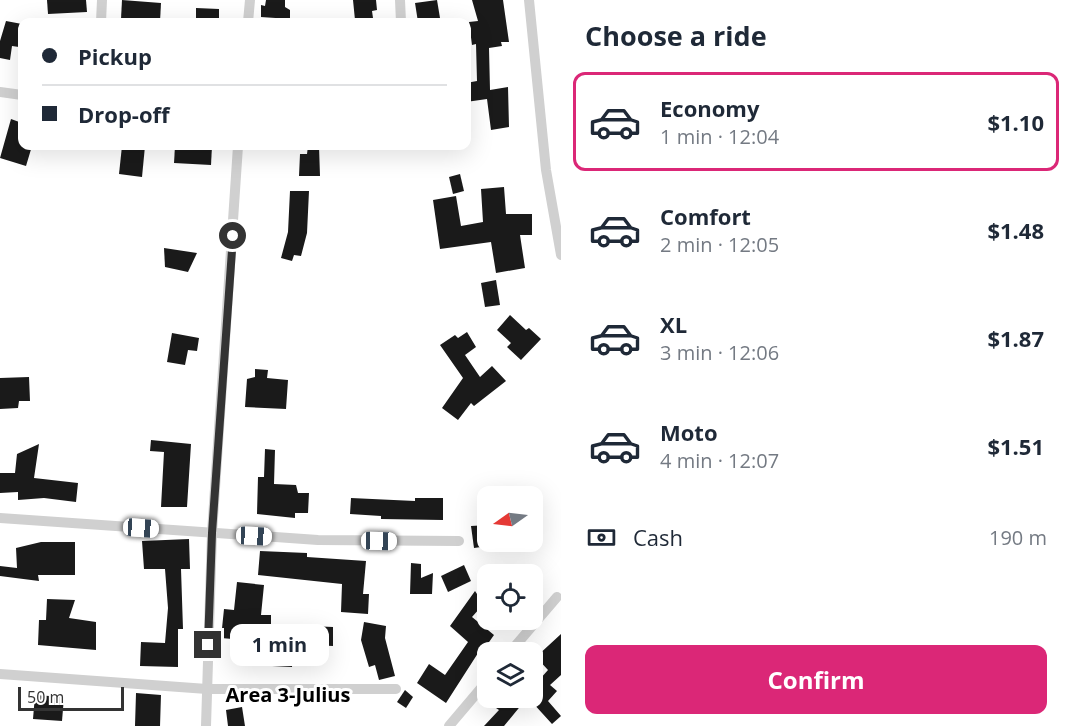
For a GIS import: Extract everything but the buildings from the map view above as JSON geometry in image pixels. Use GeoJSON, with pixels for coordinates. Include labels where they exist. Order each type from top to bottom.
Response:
{"type":"FeatureCollection","features":[{"type":"Feature","properties":{"kind":"street"},"geometry":{"type":"LineString","coordinates":[[101,18],[102,0]]}},
{"type":"Feature","properties":{"kind":"street"},"geometry":{"type":"LineString","coordinates":[[248,18],[250,0]]}},
{"type":"Feature","properties":{"kind":"street"},"geometry":{"type":"LineString","coordinates":[[400,0],[401,18]]}},
{"type":"Feature","properties":{"kind":"street"},"geometry":{"type":"LineString","coordinates":[[530,0],[546,170],[561,255]]}},
{"type":"Feature","properties":{"kind":"street"},"geometry":{"type":"LineString","coordinates":[[0,92],[18,94]]}},
{"type":"Feature","properties":{"kind":"street"},"geometry":{"type":"LineString","coordinates":[[206,726],[212,533],[238,150]]}},
{"type":"Feature","properties":{"kind":"street"},"geometry":{"type":"LineString","coordinates":[[0,518],[341,540],[459,541]]}},
{"type":"Feature","properties":{"kind":"street"},"geometry":{"type":"LineString","coordinates":[[519,642],[557,597]]}},
{"type":"Feature","properties":{"kind":"street"},"geometry":{"type":"LineString","coordinates":[[0,674],[207,690],[396,689]]}},
{"type":"Feature","properties":{"kind":"street"},"geometry":{"type":"LineString","coordinates":[[449,726],[477,693]]}},
{"type":"Feature","properties":{"kind":"district","name":"Area 3-Julius"},"geometry":{"type":"Point","coordinates":[288,694]}},
{"type":"Feature","properties":{"kind":"route"},"geometry":{"type":"LineString","coordinates":[[208,645],[212,533],[233,236]]}}]}
